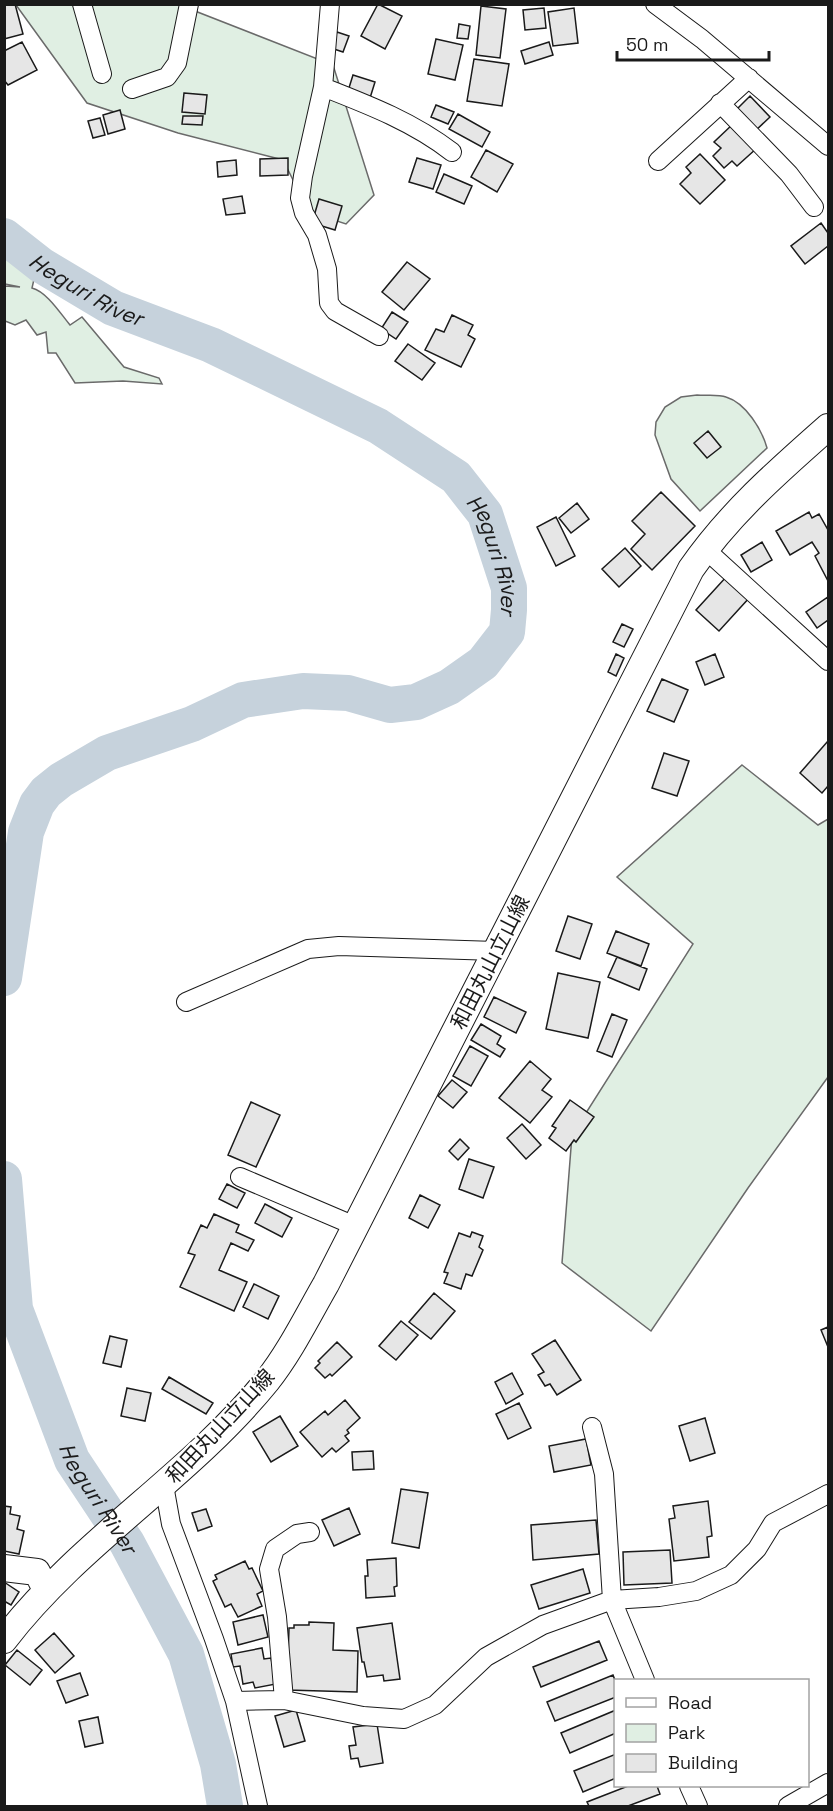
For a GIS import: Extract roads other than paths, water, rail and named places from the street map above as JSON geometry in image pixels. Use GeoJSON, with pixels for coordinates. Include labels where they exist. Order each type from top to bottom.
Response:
{"type":"FeatureCollection","features":[{"type":"Feature","properties":{"kind":"main road","name":"和田丸山立山線"},"geometry":{"type":"LineString","coordinates":[[4,1640],[50,1586],[203,1449],[267,1380],[292,1344],[356,1226],[691,569],[735,513],[764,484],[828,428]]}},
{"type":"Feature","properties":{"kind":"main road"},"geometry":{"type":"LineString","coordinates":[[4,1568],[37,1572],[50,1586]]}},
{"type":"Feature","properties":{"kind":"street"},"geometry":{"type":"LineString","coordinates":[[82,4],[102,74]]}},
{"type":"Feature","properties":{"kind":"street"},"geometry":{"type":"LineString","coordinates":[[132,89],[167,77],[177,63],[189,4]]}},
{"type":"Feature","properties":{"kind":"street"},"geometry":{"type":"LineString","coordinates":[[330,4],[323,87],[300,198],[304,213],[317,235],[327,269],[329,303],[335,311],[379,336]]}},
{"type":"Feature","properties":{"kind":"street"},"geometry":{"type":"LineString","coordinates":[[655,4],[748,78],[828,146]]}},
{"type":"Feature","properties":{"kind":"street"},"geometry":{"type":"LineString","coordinates":[[658,161],[748,78]]}},
{"type":"Feature","properties":{"kind":"street"},"geometry":{"type":"LineString","coordinates":[[323,87],[380,109],[430,135],[452,152]]}},
{"type":"Feature","properties":{"kind":"street"},"geometry":{"type":"LineString","coordinates":[[720,103],[789,174],[814,207]]}},
{"type":"Feature","properties":{"kind":"street"},"geometry":{"type":"LineString","coordinates":[[705,549],[828,661]]}},
{"type":"Feature","properties":{"kind":"street"},"geometry":{"type":"LineString","coordinates":[[186,1002],[308,949],[339,946],[496,951]]}},
{"type":"Feature","properties":{"kind":"street"},"geometry":{"type":"LineString","coordinates":[[240,1177],[356,1226]]}},
{"type":"Feature","properties":{"kind":"street"},"geometry":{"type":"LineString","coordinates":[[592,1427],[604,1474],[612,1600],[645,1679]]}},
{"type":"Feature","properties":{"kind":"street"},"geometry":{"type":"LineString","coordinates":[[157,1491],[214,1639],[235,1701],[258,1806]]}},
{"type":"Feature","properties":{"kind":"street"},"geometry":{"type":"LineString","coordinates":[[235,1701],[284,1700],[363,1716],[404,1719],[435,1705],[486,1657],[543,1625],[612,1600],[659,1597],[696,1591],[731,1575],[756,1549],[773,1523],[828,1494]]}},
{"type":"Feature","properties":{"kind":"street"},"geometry":{"type":"LineString","coordinates":[[284,1700],[277,1617],[269,1569],[275,1549],[297,1534],[310,1532]]}},
{"type":"Feature","properties":{"kind":"street"},"geometry":{"type":"LineString","coordinates":[[788,1806],[828,1783]]}},
{"type":"Feature","properties":{"kind":"street"},"geometry":{"type":"LineString","coordinates":[[690,1787],[698,1806]]}},
{"type":"Feature","properties":{"kind":"waterway","name":"Heguri River"},"geometry":{"type":"LineString","coordinates":[[4,236],[41,265],[113,308],[211,345],[378,426],[456,477],[485,514],[509,588],[507,632],[483,663],[449,687],[416,702],[390,705],[348,693],[303,691],[243,700],[192,724],[107,753],[61,780],[46,792],[37,804],[26,832],[4,978]]}},
{"type":"Feature","properties":{"kind":"waterway"},"geometry":{"type":"LineString","coordinates":[[4,910],[14,908]]}},
{"type":"Feature","properties":{"kind":"waterway","name":"Heguri River"},"geometry":{"type":"LineString","coordinates":[[4,1179],[15,1309],[72,1460],[127,1543],[186,1654],[218,1764],[225,1806]]}}]}
